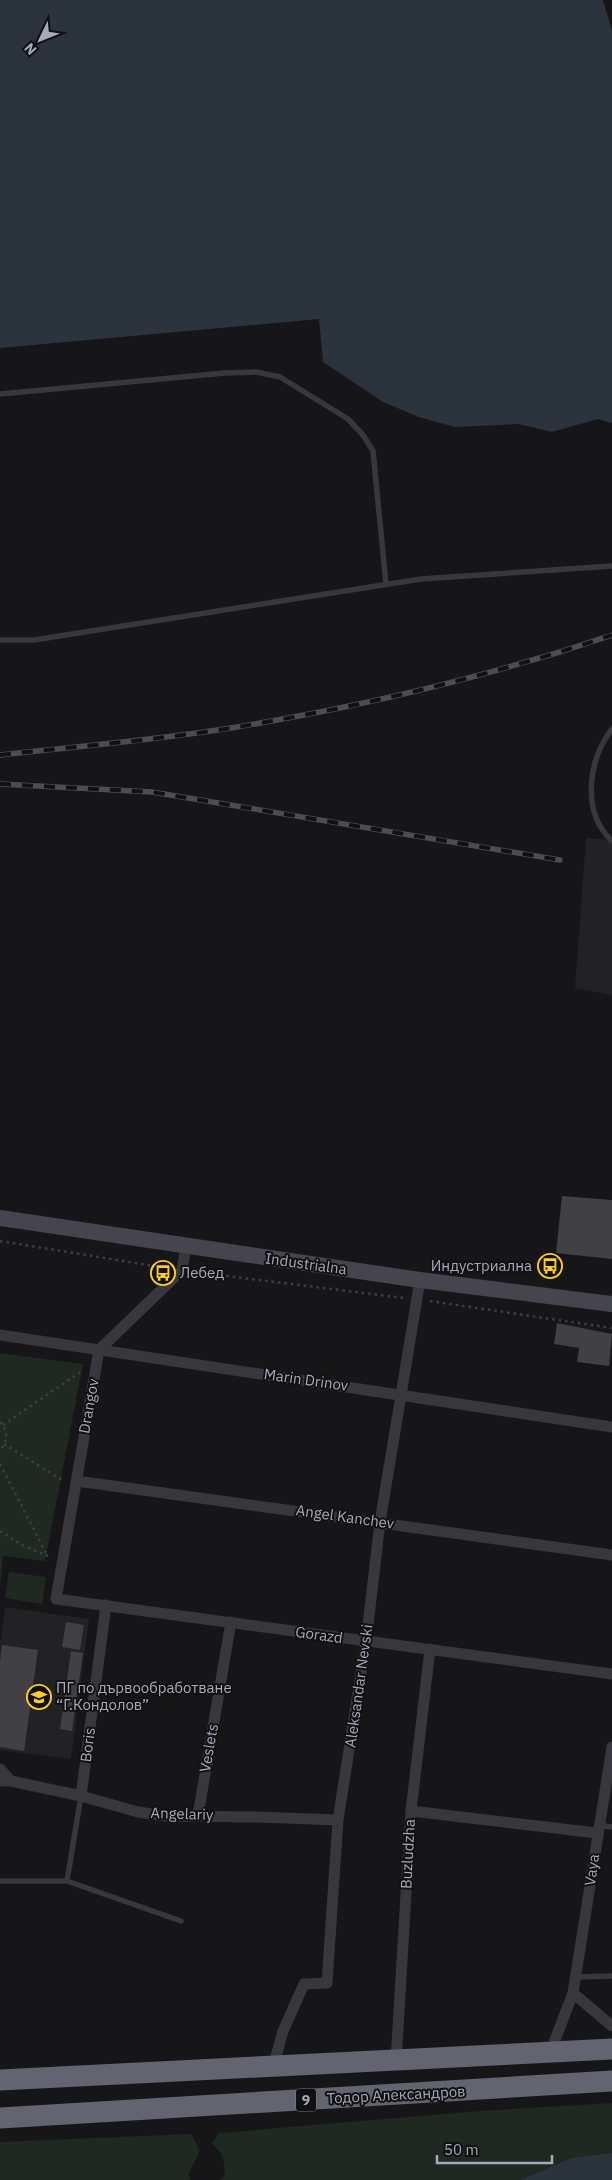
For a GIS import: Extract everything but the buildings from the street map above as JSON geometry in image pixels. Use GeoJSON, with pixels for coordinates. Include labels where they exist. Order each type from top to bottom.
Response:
{"type":"FeatureCollection","features":[{"type":"Feature","properties":{"kind":"highway"},"geometry":{"type":"LineString","coordinates":[[0,2080],[612,2049]]}},
{"type":"Feature","properties":{"kind":"highway","name":"Тодор Александров"},"geometry":{"type":"LineString","coordinates":[[0,2118],[612,2081]]}},
{"type":"Feature","properties":{"kind":"main road","name":"Industrialna"},"geometry":{"type":"LineString","coordinates":[[0,1218],[186,1247],[420,1280],[612,1304]]}},
{"type":"Feature","properties":{"kind":"street"},"geometry":{"type":"LineString","coordinates":[[98,1356],[182,1270],[186,1247]]}},
{"type":"Feature","properties":{"kind":"street","name":"Aleksandar Nevski"},"geometry":{"type":"LineString","coordinates":[[273,2067],[283,2031],[304,1984],[327,1983],[338,1820],[366,1642],[380,1522],[420,1280]]}},
{"type":"Feature","properties":{"kind":"street","name":"Marin Drinov"},"geometry":{"type":"LineString","coordinates":[[0,1336],[98,1356],[400,1394],[612,1427]]}},
{"type":"Feature","properties":{"kind":"street","name":"Drangov"},"geometry":{"type":"LineString","coordinates":[[56,1599],[98,1356]]}},
{"type":"Feature","properties":{"kind":"street","name":"Angel Kanchev"},"geometry":{"type":"LineString","coordinates":[[76,1484],[380,1522],[612,1555]]}},
{"type":"Feature","properties":{"kind":"street","name":"Gorazd"},"geometry":{"type":"LineString","coordinates":[[56,1599],[612,1674]]}},
{"type":"Feature","properties":{"kind":"street","name":"Boris"},"geometry":{"type":"LineString","coordinates":[[81,1796],[106,1605]]}},
{"type":"Feature","properties":{"kind":"street","name":"Veslets"},"geometry":{"type":"LineString","coordinates":[[198,1815],[231,1622]]}},
{"type":"Feature","properties":{"kind":"street","name":"Buzludzha"},"geometry":{"type":"LineString","coordinates":[[396,2061],[411,1811],[430,1649]]}},
{"type":"Feature","properties":{"kind":"street","name":"Vaya"},"geometry":{"type":"LineString","coordinates":[[550,2053],[573,1993],[612,1747]]}},
{"type":"Feature","properties":{"kind":"street"},"geometry":{"type":"LineString","coordinates":[[0,1769],[5,1781]]}},
{"type":"Feature","properties":{"kind":"street","name":"Angelariy"},"geometry":{"type":"LineString","coordinates":[[5,1781],[81,1796],[138,1812],[165,1816],[198,1815],[338,1820]]}},
{"type":"Feature","properties":{"kind":"street"},"geometry":{"type":"LineString","coordinates":[[411,1811],[598,1829]]}},
{"type":"Feature","properties":{"kind":"street"},"geometry":{"type":"LineString","coordinates":[[573,1993],[612,2026]]}},
{"type":"Feature","properties":{"kind":"lane"},"geometry":{"type":"LineString","coordinates":[[0,394],[225,373],[256,372],[280,377],[348,419],[363,435],[373,451],[386,584]]}},
{"type":"Feature","properties":{"kind":"lane"},"geometry":{"type":"LineString","coordinates":[[0,640],[34,640],[421,579],[612,566]]}},
{"type":"Feature","properties":{"kind":"lane"},"geometry":{"type":"LineString","coordinates":[[612,729],[596,760],[590,783],[594,809],[605,835],[612,841]]}},
{"type":"Feature","properties":{"kind":"lane"},"geometry":{"type":"LineString","coordinates":[[67,1881],[81,1796]]}},
{"type":"Feature","properties":{"kind":"lane"},"geometry":{"type":"LineString","coordinates":[[598,1829],[612,1827]]}},
{"type":"Feature","properties":{"kind":"lane"},"geometry":{"type":"LineString","coordinates":[[0,1881],[67,1881],[181,1921]]}},
{"type":"Feature","properties":{"kind":"lane"},"geometry":{"type":"LineString","coordinates":[[576,1977],[612,1976]]}},
{"type":"Feature","properties":{"kind":"path"},"geometry":{"type":"LineString","coordinates":[[0,1241],[182,1270],[416,1299],[612,1328]]}},
{"type":"Feature","properties":{"kind":"path"},"geometry":{"type":"LineString","coordinates":[[3,1425],[98,1356]]}},
{"type":"Feature","properties":{"kind":"path"},"geometry":{"type":"LineString","coordinates":[[0,1422],[6,1435],[0,1450]]}},
{"type":"Feature","properties":{"kind":"path"},"geometry":{"type":"LineString","coordinates":[[4,1444],[76,1484]]}},
{"type":"Feature","properties":{"kind":"path"},"geometry":{"type":"LineString","coordinates":[[0,1464],[47,1555]]}},
{"type":"Feature","properties":{"kind":"path"},"geometry":{"type":"LineString","coordinates":[[0,1531],[22,1545],[63,1562]]}},
{"type":"Feature","properties":{"kind":"shaded area"},"geometry":{"type":"Polygon","coordinates":[[[0,0],[603,0],[612,31],[612,423],[598,419],[552,432],[519,424],[455,427],[419,417],[383,402],[323,362],[319,319],[0,348],[0,0]]]}},
{"type":"Feature","properties":{"kind":"shaded area"},"geometry":{"type":"Polygon","coordinates":[[[586,838],[612,840],[612,995],[575,988],[586,838]]]}},
{"type":"Feature","properties":{"kind":"shaded area"},"geometry":{"type":"Polygon","coordinates":[[[0,1353],[83,1364],[45,1561],[3,1556],[0,1587],[0,1353]]]}},
{"type":"Feature","properties":{"kind":"shaded area"},"geometry":{"type":"Polygon","coordinates":[[[9,1572],[46,1577],[42,1604],[5,1598],[9,1572]]]}},
{"type":"Feature","properties":{"kind":"shaded area","name":"ПГ по дървообработване “Г.Кондолов”"},"geometry":{"type":"Polygon","coordinates":[[[5,1607],[89,1619],[71,1759],[0,1750],[0,1644],[5,1607]]]}},
{"type":"Feature","properties":{"kind":"shaded area"},"geometry":{"type":"Polygon","coordinates":[[[612,2103],[612,2153],[571,2158],[520,2180],[220,2180],[225,2176],[223,2156],[212,2143],[219,2133],[481,2111],[612,2103]]]}},
{"type":"Feature","properties":{"kind":"shaded area"},"geometry":{"type":"Polygon","coordinates":[[[191,2134],[200,2151],[188,2175],[191,2180],[0,2180],[0,2142],[191,2134]]]}},
{"type":"Feature","properties":{"kind":"shaded area"},"geometry":{"type":"Polygon","coordinates":[[[612,2153],[612,2180],[520,2180],[571,2158],[612,2153]]]}},
{"type":"Feature","properties":{"kind":"railway"},"geometry":{"type":"LineString","coordinates":[[0,755],[208,732],[332,710],[474,677],[612,635]]}},
{"type":"Feature","properties":{"kind":"railway"},"geometry":{"type":"LineString","coordinates":[[0,784],[152,792],[560,860]]}},
{"type":"Feature","properties":{"kind":"place","name":"Индустриална"},"geometry":{"type":"Point","coordinates":[550,1266]}},
{"type":"Feature","properties":{"kind":"place","name":"Лебед"},"geometry":{"type":"Point","coordinates":[163,1273]}},
{"type":"Feature","properties":{"kind":"place","name":"ПГ по дървообработване “Г.Кондолов”"},"geometry":{"type":"Point","coordinates":[39,1697]}}]}
